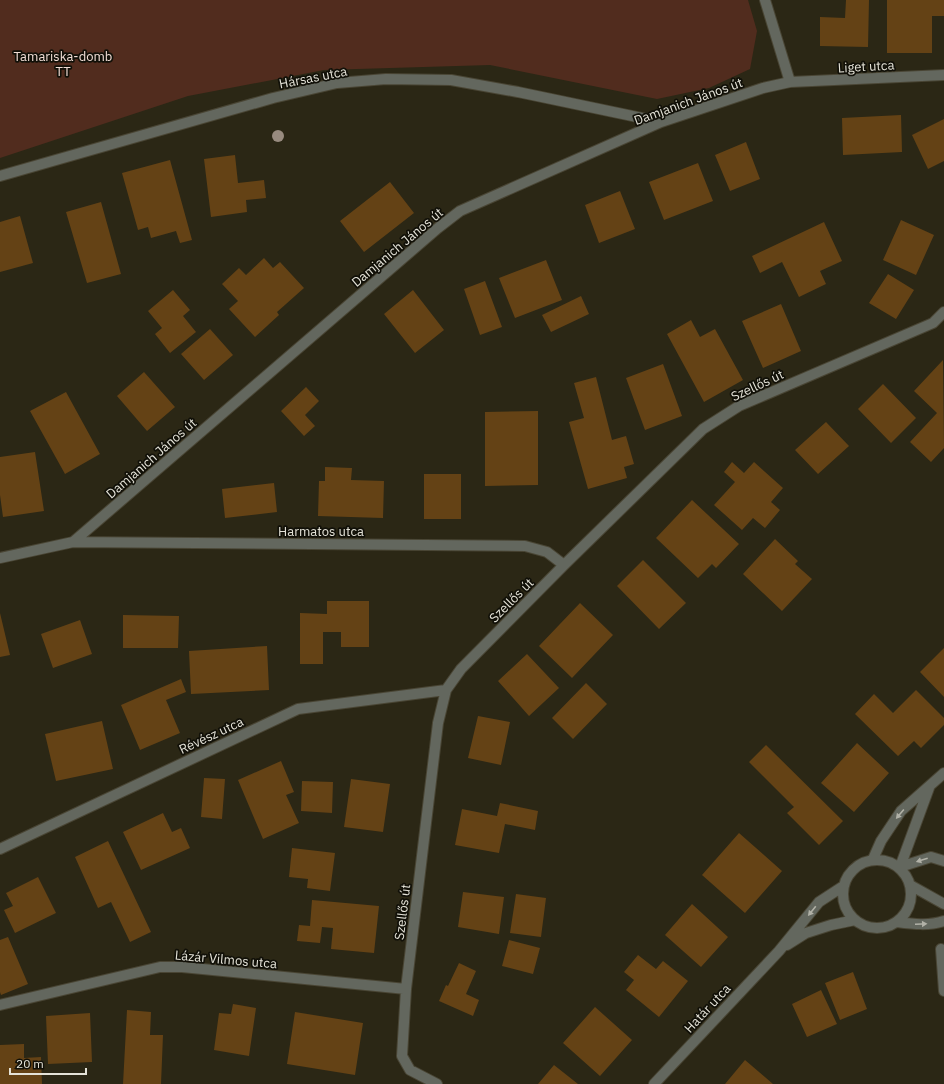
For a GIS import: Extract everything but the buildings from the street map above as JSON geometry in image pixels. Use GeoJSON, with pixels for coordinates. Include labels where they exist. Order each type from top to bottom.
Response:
{"type":"FeatureCollection","features":[{"type":"Feature","properties":{"kind":"street"},"geometry":{"type":"LineString","coordinates":[[765,0],[790,82]]}},
{"type":"Feature","properties":{"kind":"street","name":"Liget utca"},"geometry":{"type":"LineString","coordinates":[[790,82],[944,75]]}},
{"type":"Feature","properties":{"kind":"street","name":"Hársas utca"},"geometry":{"type":"LineString","coordinates":[[0,176],[273,98],[344,82],[386,79],[451,80],[518,92],[661,122]]}},
{"type":"Feature","properties":{"kind":"street","name":"Damjanich János út"},"geometry":{"type":"LineString","coordinates":[[0,558],[73,542],[438,228],[460,212],[661,122],[764,88],[790,82]]}},
{"type":"Feature","properties":{"kind":"street","name":"Szellős út"},"geometry":{"type":"LineString","coordinates":[[437,1084],[410,1070],[402,1056],[406,989],[438,723],[446,690],[461,669],[703,429],[739,406],[933,323],[944,312]]}},
{"type":"Feature","properties":{"kind":"street","name":"Harmatos utca"},"geometry":{"type":"LineString","coordinates":[[73,542],[525,546],[546,552],[564,566]]}},
{"type":"Feature","properties":{"kind":"street","name":"Révész utca"},"geometry":{"type":"LineString","coordinates":[[0,849],[298,709],[446,690]]}},
{"type":"Feature","properties":{"kind":"street"},"geometry":{"type":"LineString","coordinates":[[873,859],[881,840],[901,812],[944,773]]}},
{"type":"Feature","properties":{"kind":"street"},"geometry":{"type":"LineString","coordinates":[[900,867],[929,788]]}},
{"type":"Feature","properties":{"kind":"street"},"geometry":{"type":"LineString","coordinates":[[900,867],[931,857],[944,861]]}},
{"type":"Feature","properties":{"kind":"street"},"geometry":{"type":"LineString","coordinates":[[873,859],[887,861],[900,867],[910,885],[911,897],[907,911],[897,922],[882,928],[867,926],[855,920],[846,909],[842,899],[842,887],[849,873],[860,864],[873,859]]}},
{"type":"Feature","properties":{"kind":"street"},"geometry":{"type":"LineString","coordinates":[[910,885],[944,904]]}},
{"type":"Feature","properties":{"kind":"street","name":"Határ utca"},"geometry":{"type":"LineString","coordinates":[[654,1084],[779,951],[819,902],[842,887]]}},
{"type":"Feature","properties":{"kind":"street","name":"Határ utca"},"geometry":{"type":"LineString","coordinates":[[779,951],[806,933],[831,925],[855,920]]}},
{"type":"Feature","properties":{"kind":"street"},"geometry":{"type":"LineString","coordinates":[[897,922],[915,924],[937,923],[944,921]]}},
{"type":"Feature","properties":{"kind":"street"},"geometry":{"type":"LineString","coordinates":[[941,948],[944,991]]}},
{"type":"Feature","properties":{"kind":"street","name":"Lázár Vilmos utca"},"geometry":{"type":"LineString","coordinates":[[0,1005],[160,967],[182,966],[406,989]]}},
{"type":"Feature","properties":{"kind":"green space","name":"Tamariska-domb TT"},"geometry":{"type":"Polygon","coordinates":[[[0,0],[748,0],[757,31],[750,69],[709,88],[657,99],[490,65],[324,70],[188,96],[0,158],[0,0]]]}}]}
